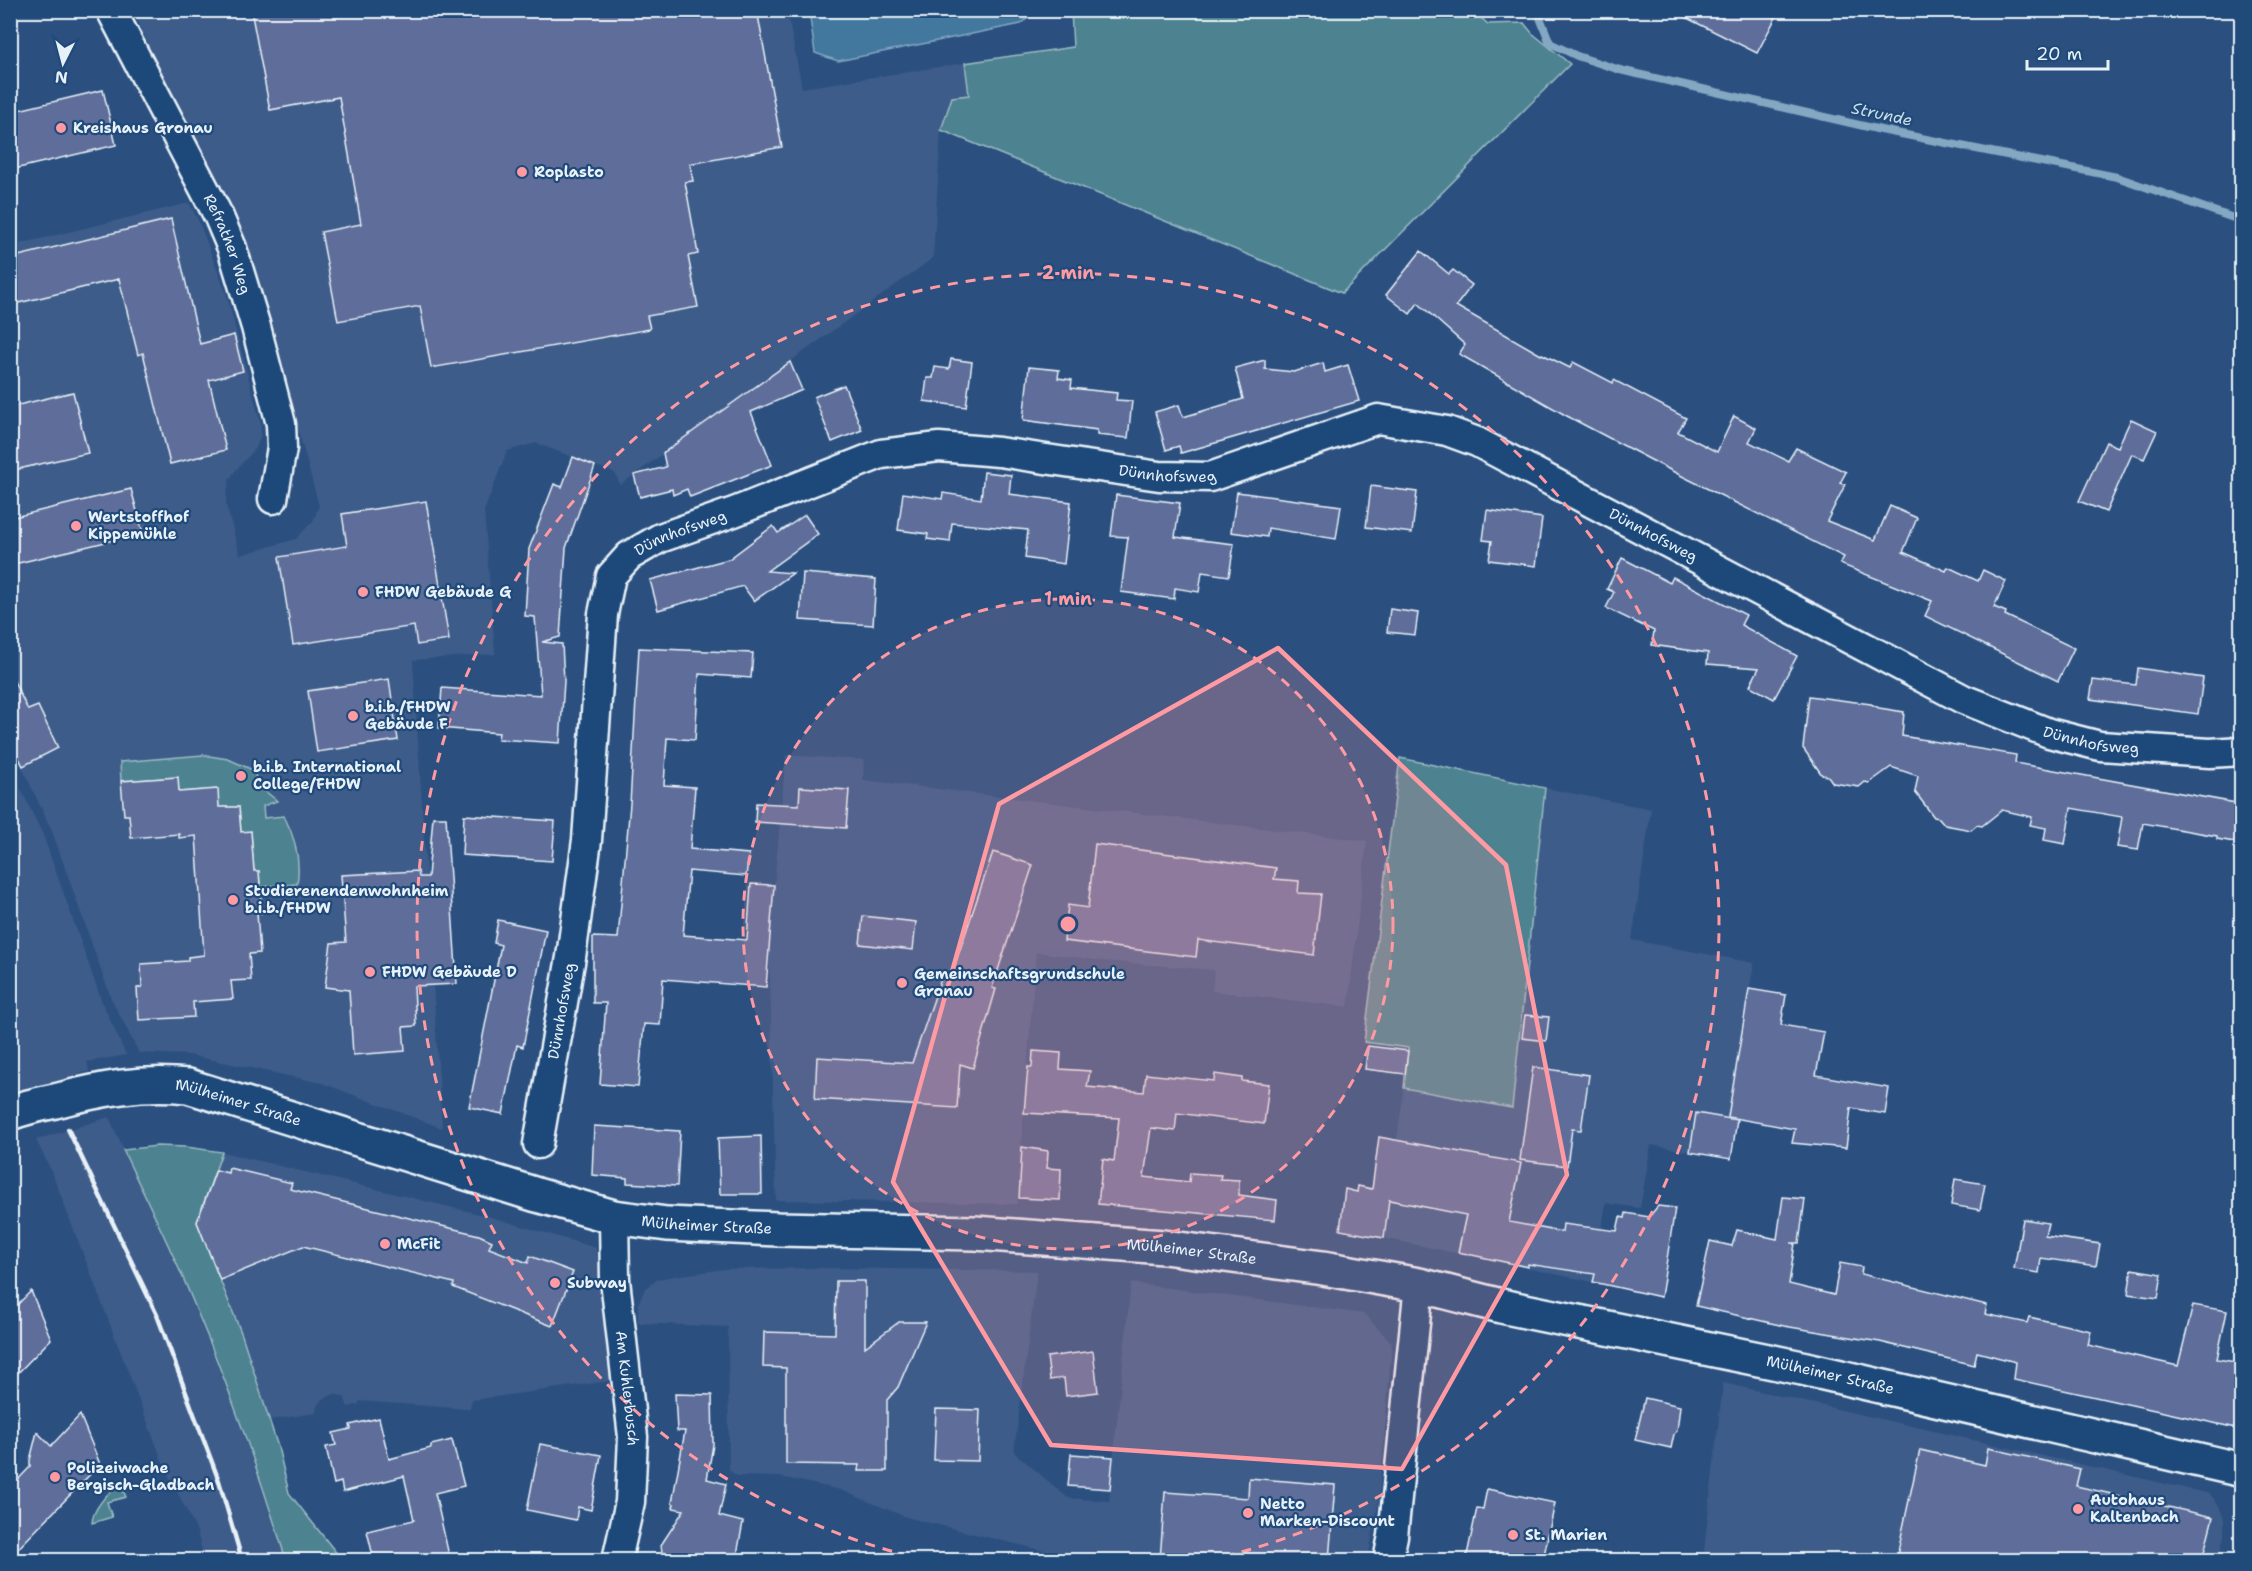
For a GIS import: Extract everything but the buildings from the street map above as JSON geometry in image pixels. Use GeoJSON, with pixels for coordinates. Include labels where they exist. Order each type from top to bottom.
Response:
{"type":"FeatureCollection","features":[{"type":"Feature","properties":{"kind":"main road","name":"Mülheimer Straße"},"geometry":{"type":"LineString","coordinates":[[12,1112],[97,1090],[161,1083],[188,1086],[614,1217],[668,1224],[778,1229],[975,1233],[1164,1247],[1323,1268],[1419,1285],[1501,1306],[1812,1370],[2241,1470]]}},
{"type":"Feature","properties":{"kind":"street","name":"Refrather Weg"},"geometry":{"type":"LineString","coordinates":[[111,10],[218,215],[243,279],[282,424],[282,448],[273,499]]}},
{"type":"Feature","properties":{"kind":"street","name":"Dünnhofsweg"},"geometry":{"type":"LineString","coordinates":[[538,1144],[571,957],[585,852],[603,614],[611,576],[629,555],[660,538],[734,512],[881,454],[939,447],[999,452],[1159,476],[1210,477],[1378,419],[1447,431],[1478,442],[1963,699],[2049,733],[2100,746],[2210,753],[2241,751]]}},
{"type":"Feature","properties":{"kind":"street","name":"Am Kuhlerbusch"},"geometry":{"type":"LineString","coordinates":[[614,1217],[615,1280],[633,1437],[630,1502],[617,1560]]}},
{"type":"Feature","properties":{"kind":"street"},"geometry":{"type":"LineString","coordinates":[[1388,1560],[1394,1536],[1419,1285]]}},
{"type":"Feature","properties":{"kind":"highlighted area"},"geometry":{"type":"Polygon","coordinates":[[[1278,648],[1506,865],[1567,1175],[1402,1469],[1051,1445],[893,1182],[999,804],[1278,648]]]}},
{"type":"Feature","properties":{"kind":"shaded area"},"geometry":{"type":"Polygon","coordinates":[[[809,10],[1036,11],[1021,24],[838,61],[815,53],[809,10]]]}},
{"type":"Feature","properties":{"kind":"shaded area"},"geometry":{"type":"Polygon","coordinates":[[[134,11],[787,11],[802,88],[965,63],[969,95],[952,97],[941,130],[933,258],[620,485],[615,473],[536,443],[507,451],[484,511],[495,654],[413,660],[442,1128],[322,1083],[189,1055],[139,1053],[111,998],[52,831],[11,744],[11,246],[189,203],[199,222],[226,293],[261,425],[256,448],[230,479],[226,496],[226,505],[240,555],[296,539],[313,521],[319,506],[251,256],[224,196],[160,71],[134,11]]]}},
{"type":"Feature","properties":{"kind":"shaded area","name":"Gemeinschaftsgrundschule Gronau"},"geometry":{"type":"Polygon","coordinates":[[[786,755],[864,760],[863,780],[1367,841],[1348,1007],[1212,991],[1214,970],[1103,961],[1036,952],[1017,1204],[776,1200],[769,941],[786,755]]]}},
{"type":"Feature","properties":{"kind":"shaded area"},"geometry":{"type":"Polygon","coordinates":[[[10,767],[43,835],[102,1002],[126,1055],[87,1062],[89,1071],[11,1095],[10,767]]]}},
{"type":"Feature","properties":{"kind":"shaded area"},"geometry":{"type":"Polygon","coordinates":[[[1545,788],[1651,809],[1632,940],[1754,963],[1721,1157],[1651,1145],[1640,1208],[1606,1203],[1593,1282],[1384,1238],[1404,1088],[1512,1108],[1545,788]]]}},
{"type":"Feature","properties":{"kind":"shaded area"},"geometry":{"type":"Polygon","coordinates":[[[109,1117],[191,1297],[236,1413],[286,1560],[205,1560],[196,1529],[165,1468],[51,1170],[36,1140],[109,1117]]]}},
{"type":"Feature","properties":{"kind":"shaded area"},"geometry":{"type":"Polygon","coordinates":[[[222,1152],[487,1216],[596,1248],[616,1380],[472,1400],[470,1409],[359,1401],[359,1404],[348,1407],[344,1397],[334,1394],[321,1400],[316,1413],[269,1420],[242,1335],[196,1222],[222,1152]]]}},
{"type":"Feature","properties":{"kind":"shaded area"},"geometry":{"type":"Polygon","coordinates":[[[725,1269],[1037,1271],[1014,1452],[1068,1498],[1109,1501],[1131,1283],[1364,1314],[1392,1343],[1379,1499],[1368,1560],[1081,1560],[906,1517],[841,1490],[781,1477],[737,1476],[729,1470],[728,1327],[638,1323],[638,1304],[645,1289],[658,1279],[725,1269]]]}},
{"type":"Feature","properties":{"kind":"shaded area"},"geometry":{"type":"Polygon","coordinates":[[[1723,1383],[2210,1494],[2219,1506],[2224,1519],[2224,1536],[2218,1560],[1703,1560],[1723,1383]]]}},
{"type":"Feature","properties":{"kind":"green space"},"geometry":{"type":"Polygon","coordinates":[[[1071,11],[1473,11],[1488,24],[1524,23],[1532,33],[1570,64],[1342,293],[941,130],[952,97],[969,95],[965,63],[1073,47],[1071,11]]]}},
{"type":"Feature","properties":{"kind":"green space"},"geometry":{"type":"Polygon","coordinates":[[[203,755],[228,759],[253,770],[260,787],[277,801],[263,806],[264,818],[284,816],[296,849],[297,884],[260,887],[259,871],[254,871],[251,832],[241,832],[239,807],[224,807],[219,812],[217,789],[179,792],[177,777],[121,781],[120,762],[203,755]]]}},
{"type":"Feature","properties":{"kind":"green space"},"geometry":{"type":"Polygon","coordinates":[[[1400,758],[1545,788],[1512,1108],[1404,1088],[1408,1048],[1364,1042],[1400,758]]]}},
{"type":"Feature","properties":{"kind":"green space"},"geometry":{"type":"Polygon","coordinates":[[[157,1146],[222,1152],[197,1222],[242,1335],[278,1447],[289,1493],[342,1560],[286,1560],[218,1363],[176,1261],[123,1150],[157,1146]]]}},
{"type":"Feature","properties":{"kind":"green space"},"geometry":{"type":"Polygon","coordinates":[[[119,1488],[123,1490],[126,1497],[107,1502],[112,1517],[92,1523],[101,1502],[119,1488]]]}},
{"type":"Feature","properties":{"kind":"waterway","name":"Strunde"},"geometry":{"type":"LineString","coordinates":[[1537,10],[1550,43],[1577,56],[1620,70],[1881,130],[2117,177],[2242,221]]}},
{"type":"Feature","properties":{"kind":"railway"},"geometry":{"type":"LineString","coordinates":[[68,1129],[157,1315],[219,1481],[242,1560]]}},
{"type":"Feature","properties":{"kind":"place","name":"Kreishaus Gronau"},"geometry":{"type":"Point","coordinates":[61,128]}},
{"type":"Feature","properties":{"kind":"place","name":"Roplasto"},"geometry":{"type":"Point","coordinates":[522,172]}},
{"type":"Feature","properties":{"kind":"place","name":"Wertstoffhof Kippemühle"},"geometry":{"type":"Point","coordinates":[76,526]}},
{"type":"Feature","properties":{"kind":"place","name":"FHDW Gebäude G"},"geometry":{"type":"Point","coordinates":[363,592]}},
{"type":"Feature","properties":{"kind":"place","name":"b.i.b./FHDW Gebäude F"},"geometry":{"type":"Point","coordinates":[353,716]}},
{"type":"Feature","properties":{"kind":"place","name":"b.i.b. International College/FHDW"},"geometry":{"type":"Point","coordinates":[241,776]}},
{"type":"Feature","properties":{"kind":"place","name":"Studierenendenwohnheim b.i.b./FHDW"},"geometry":{"type":"Point","coordinates":[233,900]}},
{"type":"Feature","properties":{"kind":"place","name":"FHDW Gebäude D"},"geometry":{"type":"Point","coordinates":[370,972]}},
{"type":"Feature","properties":{"kind":"place","name":"Gemeinschaftsgrundschule Gronau"},"geometry":{"type":"Point","coordinates":[902,983]}},
{"type":"Feature","properties":{"kind":"place","name":"McFit"},"geometry":{"type":"Point","coordinates":[385,1244]}},
{"type":"Feature","properties":{"kind":"place","name":"Subway"},"geometry":{"type":"Point","coordinates":[555,1283]}},
{"type":"Feature","properties":{"kind":"place","name":"Polizeiwache Bergisch-Gladbach"},"geometry":{"type":"Point","coordinates":[55,1477]}},
{"type":"Feature","properties":{"kind":"place","name":"Autohaus Kaltenbach"},"geometry":{"type":"Point","coordinates":[2078,1509]}},
{"type":"Feature","properties":{"kind":"place","name":"Netto Marken-Discount"},"geometry":{"type":"Point","coordinates":[1248,1513]}},
{"type":"Feature","properties":{"kind":"place","name":"St. Marien"},"geometry":{"type":"Point","coordinates":[1513,1535]}}]}
